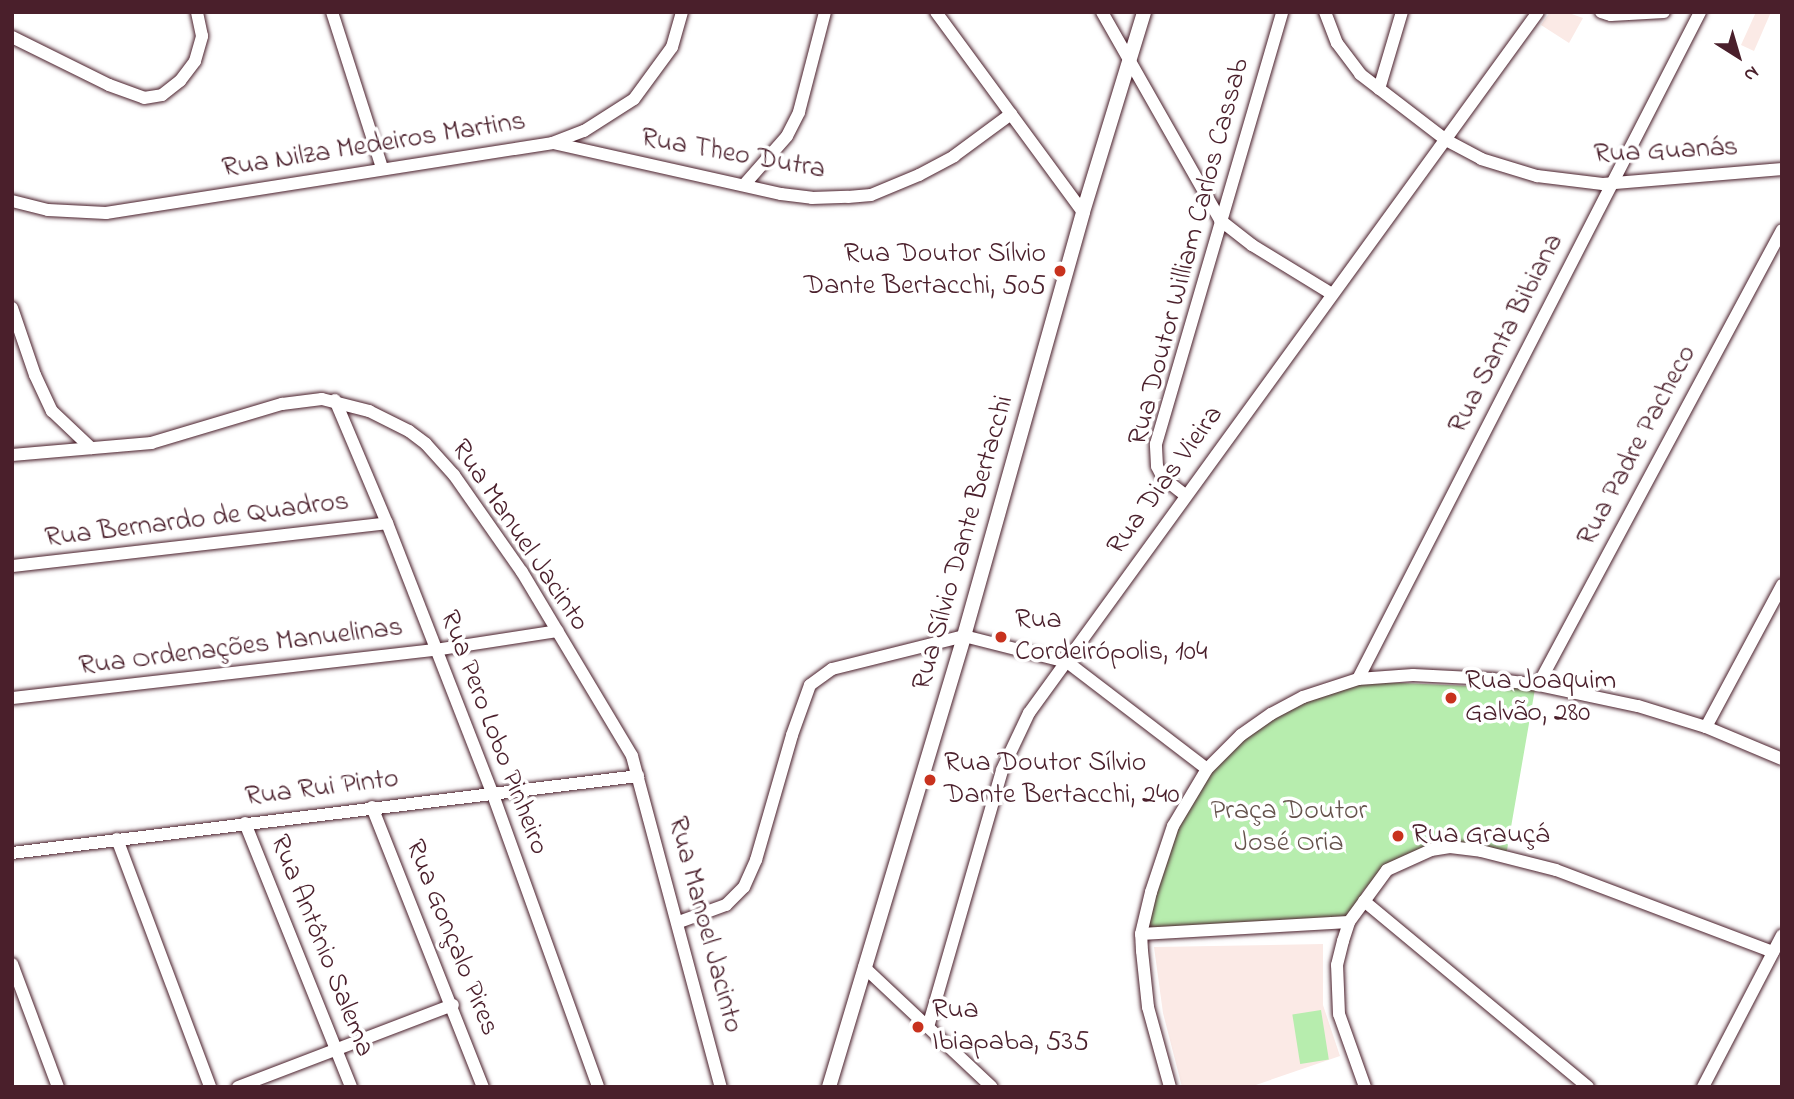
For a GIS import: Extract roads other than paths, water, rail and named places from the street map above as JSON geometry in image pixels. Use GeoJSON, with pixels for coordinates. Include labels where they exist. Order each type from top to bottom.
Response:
{"type":"FeatureCollection","features":[{"type":"Feature","properties":{"kind":"street"},"geometry":{"type":"LineString","coordinates":[[12,37],[109,85],[144,98],[162,95],[180,81],[195,61],[202,36],[197,12]]}},
{"type":"Feature","properties":{"kind":"street"},"geometry":{"type":"LineString","coordinates":[[332,12],[382,168]]}},
{"type":"Feature","properties":{"kind":"street","name":"Rua Nilza Medeiros Martins"},"geometry":{"type":"LineString","coordinates":[[12,201],[48,210],[106,213],[552,143],[584,131],[634,99],[672,47],[682,12]]}},
{"type":"Feature","properties":{"kind":"street"},"geometry":{"type":"LineString","coordinates":[[744,185],[787,136],[799,112],[825,12]]}},
{"type":"Feature","properties":{"kind":"street"},"geometry":{"type":"LineString","coordinates":[[936,12],[1083,212]]}},
{"type":"Feature","properties":{"kind":"street"},"geometry":{"type":"LineString","coordinates":[[1102,12],[1220,220],[1252,246],[1332,294]]}},
{"type":"Feature","properties":{"kind":"street","name":"Rua Sílvio Dante Bertacchi"},"geometry":{"type":"LineString","coordinates":[[829,1087],[964,636],[1083,212],[1131,62],[1144,12]]}},
{"type":"Feature","properties":{"kind":"street","name":"Rua Doutor William Carlos Cassab"},"geometry":{"type":"LineString","coordinates":[[1185,495],[1163,478],[1157,466],[1156,444],[1282,12]]}},
{"type":"Feature","properties":{"kind":"street","name":"Rua Guanás"},"geometry":{"type":"LineString","coordinates":[[1325,12],[1337,43],[1360,74],[1446,140],[1481,159],[1537,176],[1611,183],[1782,169]]}},
{"type":"Feature","properties":{"kind":"street"},"geometry":{"type":"LineString","coordinates":[[1379,89],[1402,12]]}},
{"type":"Feature","properties":{"kind":"street","name":"Rua Dias Vieira"},"geometry":{"type":"LineString","coordinates":[[928,1027],[1002,770],[1029,713],[1538,12]]}},
{"type":"Feature","properties":{"kind":"street"},"geometry":{"type":"LineString","coordinates":[[1601,12],[1611,15],[1664,12]]}},
{"type":"Feature","properties":{"kind":"street","name":"Rua Santa Bibiana"},"geometry":{"type":"LineString","coordinates":[[1358,679],[1700,12]]}},
{"type":"Feature","properties":{"kind":"street","name":"Rua Theo Dutra"},"geometry":{"type":"LineString","coordinates":[[552,143],[609,158],[812,198],[871,194],[901,184],[954,156],[1011,114]]}},
{"type":"Feature","properties":{"kind":"street","name":"Rua Padre Pacheco"},"geometry":{"type":"LineString","coordinates":[[1538,685],[1782,230]]}},
{"type":"Feature","properties":{"kind":"street"},"geometry":{"type":"LineString","coordinates":[[12,308],[35,375],[52,411],[91,448]]}},
{"type":"Feature","properties":{"kind":"street","name":"Rua Manuel Jacinto"},"geometry":{"type":"LineString","coordinates":[[12,455],[151,443],[282,404],[335,400],[390,421],[434,452],[522,572],[632,757],[638,776]]}},
{"type":"Feature","properties":{"kind":"street","name":"Rua Pero Lobo Pinheiro"},"geometry":{"type":"LineString","coordinates":[[335,400],[387,523],[492,792],[598,1087]]}},
{"type":"Feature","properties":{"kind":"street","name":"Rua Bernardo de Quadros"},"geometry":{"type":"LineString","coordinates":[[12,566],[387,523]]}},
{"type":"Feature","properties":{"kind":"street"},"geometry":{"type":"LineString","coordinates":[[1706,727],[1782,585]]}},
{"type":"Feature","properties":{"kind":"street","name":"Rua Ordenações Manuelinas"},"geometry":{"type":"LineString","coordinates":[[12,698],[435,650],[558,631]]}},
{"type":"Feature","properties":{"kind":"street"},"geometry":{"type":"LineString","coordinates":[[678,922],[726,905],[744,887],[756,860],[792,735],[810,685],[820,675],[832,669],[964,636],[1067,662],[1208,769]]}},
{"type":"Feature","properties":{"kind":"street"},"geometry":{"type":"LineString","coordinates":[[1170,1087],[1148,1007],[1141,934],[1154,880],[1173,826],[1208,769],[1241,735],[1271,714],[1303,697],[1358,679],[1413,675],[1538,685],[1639,706],[1706,727],[1782,759]]}},
{"type":"Feature","properties":{"kind":"street","name":"Rua Rui Pinto"},"geometry":{"type":"LineString","coordinates":[[12,853],[638,776]]}},
{"type":"Feature","properties":{"kind":"street","name":"Rua Manoel Jacinto"},"geometry":{"type":"LineString","coordinates":[[638,776],[721,1087]]}},
{"type":"Feature","properties":{"kind":"street","name":"Rua Gonçalo Pires"},"geometry":{"type":"LineString","coordinates":[[372,807],[453,1005],[483,1087]]}},
{"type":"Feature","properties":{"kind":"street","name":"Rua Antônio Salema"},"geometry":{"type":"LineString","coordinates":[[245,823],[351,1087]]}},
{"type":"Feature","properties":{"kind":"street"},"geometry":{"type":"LineString","coordinates":[[117,839],[211,1087]]}},
{"type":"Feature","properties":{"kind":"street"},"geometry":{"type":"LineString","coordinates":[[1365,1087],[1339,1014],[1337,965],[1349,922],[1387,870],[1403,860],[1450,847],[1556,870],[1773,951]]}},
{"type":"Feature","properties":{"kind":"street"},"geometry":{"type":"LineString","coordinates":[[1364,901],[1588,1087]]}},
{"type":"Feature","properties":{"kind":"street"},"geometry":{"type":"LineString","coordinates":[[1141,934],[1349,922]]}},
{"type":"Feature","properties":{"kind":"street"},"geometry":{"type":"LineString","coordinates":[[1703,1087],[1782,935]]}},
{"type":"Feature","properties":{"kind":"street"},"geometry":{"type":"LineString","coordinates":[[12,964],[58,1087]]}},
{"type":"Feature","properties":{"kind":"street"},"geometry":{"type":"LineString","coordinates":[[864,967],[989,1086]]}},
{"type":"Feature","properties":{"kind":"street"},"geometry":{"type":"LineString","coordinates":[[238,1087],[453,1005]]}},
{"type":"Feature","properties":{"kind":"place","name":"Rua Doutor Sílvio Dante Bertacchi, 505"},"geometry":{"type":"Point","coordinates":[1060,271]}},
{"type":"Feature","properties":{"kind":"place","name":"Rua Cordeirópolis, 104"},"geometry":{"type":"Point","coordinates":[1001,637]}},
{"type":"Feature","properties":{"kind":"place","name":"Rua Joaquim Galvão, 280"},"geometry":{"type":"Point","coordinates":[1451,698]}},
{"type":"Feature","properties":{"kind":"place","name":"Rua Doutor Sílvio Dante Bertacchi, 240"},"geometry":{"type":"Point","coordinates":[930,780]}},
{"type":"Feature","properties":{"kind":"place","name":"Rua Grauçá"},"geometry":{"type":"Point","coordinates":[1398,836]}},
{"type":"Feature","properties":{"kind":"place","name":"Rua Ibiapaba, 535"},"geometry":{"type":"Point","coordinates":[918,1027]}},
{"type":"Feature","properties":{"kind":"park label","name":"Praça Doutor José Oria"},"geometry":{"type":"Point","coordinates":[1289,828]}}]}
